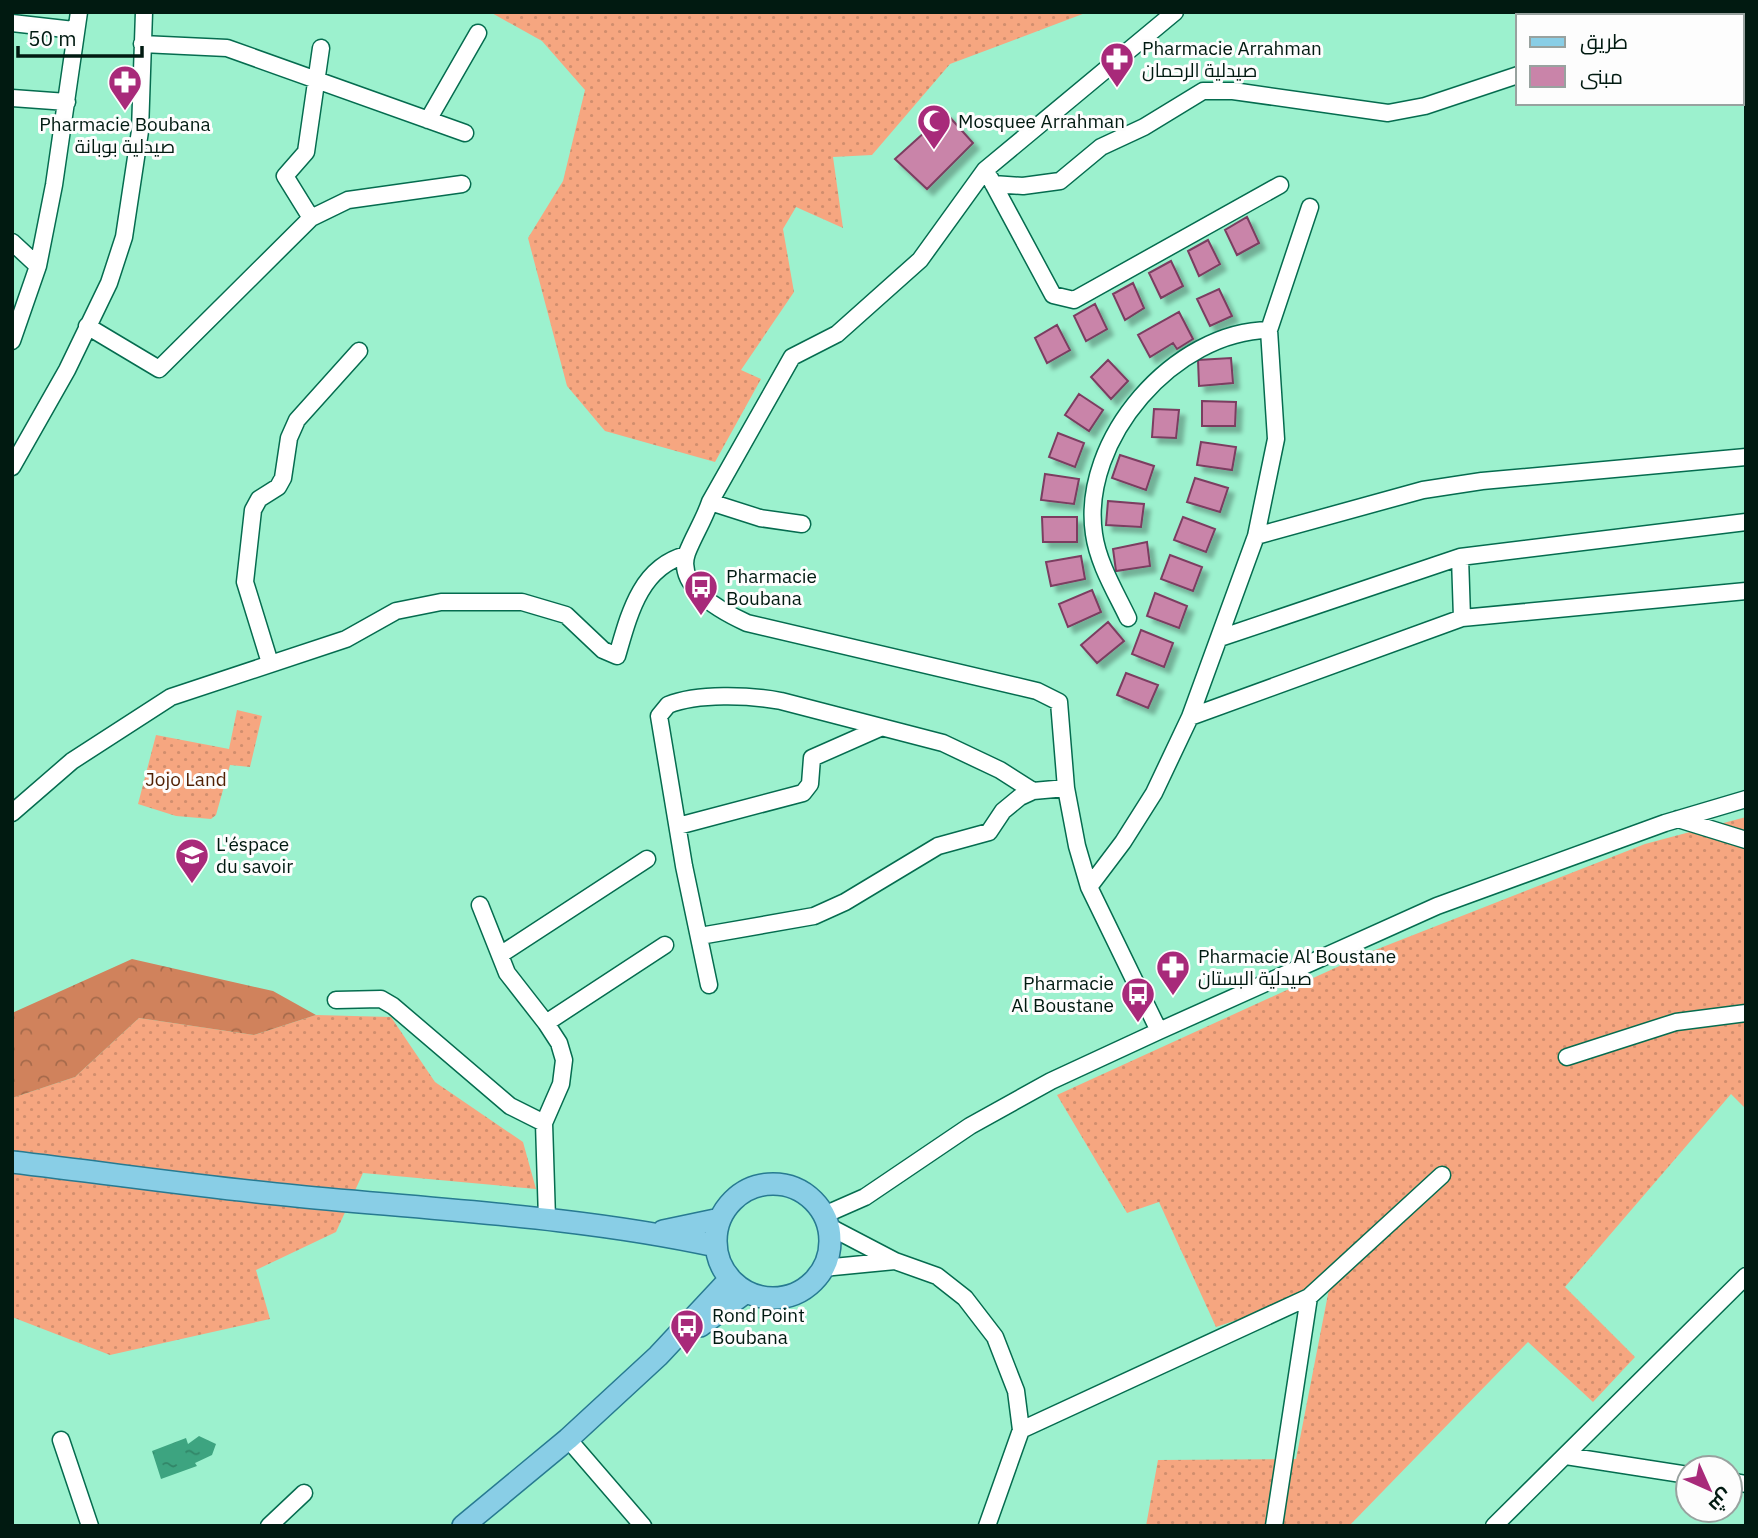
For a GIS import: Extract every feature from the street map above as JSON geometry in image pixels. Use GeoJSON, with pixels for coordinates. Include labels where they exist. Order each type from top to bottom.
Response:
{"type":"FeatureCollection","features":[{"type":"Feature","properties":{"kind":"main road"},"geometry":{"type":"LineString","coordinates":[[12,1162],[294,1196],[547,1219],[654,1232],[716,1246]]}},
{"type":"Feature","properties":{"kind":"main road"},"geometry":{"type":"LineString","coordinates":[[778,1184],[804,1194],[826,1221],[830,1248],[824,1268],[805,1288],[781,1298],[763,1298],[738,1286],[719,1262],[716,1246],[720,1219],[740,1194],[758,1186],[778,1184]]}},
{"type":"Feature","properties":{"kind":"main road"},"geometry":{"type":"LineString","coordinates":[[654,1232],[720,1219]]}},
{"type":"Feature","properties":{"kind":"main road"},"geometry":{"type":"LineString","coordinates":[[463,1526],[568,1439],[738,1286]]}},
{"type":"Feature","properties":{"kind":"street"},"geometry":{"type":"LineString","coordinates":[[12,339],[38,266],[67,102],[74,30],[79,12]]}},
{"type":"Feature","properties":{"kind":"street"},"geometry":{"type":"LineString","coordinates":[[12,467],[66,370],[109,283],[124,237],[140,131],[144,12]]}},
{"type":"Feature","properties":{"kind":"street"},"geometry":{"type":"LineString","coordinates":[[1159,1031],[1088,887],[1066,788],[1062,711],[1059,702],[1049,695],[747,623],[715,608],[690,579],[686,555],[702,525],[710,502],[792,357],[837,334],[920,260],[989,177],[1175,12]]}},
{"type":"Feature","properties":{"kind":"street"},"geometry":{"type":"LineString","coordinates":[[12,23],[74,30]]}},
{"type":"Feature","properties":{"kind":"street"},"geometry":{"type":"LineString","coordinates":[[428,120],[478,33]]}},
{"type":"Feature","properties":{"kind":"street"},"geometry":{"type":"LineString","coordinates":[[142,44],[227,48],[465,133]]}},
{"type":"Feature","properties":{"kind":"street"},"geometry":{"type":"LineString","coordinates":[[311,218],[285,176],[306,152],[321,48]]}},
{"type":"Feature","properties":{"kind":"street"},"geometry":{"type":"LineString","coordinates":[[989,177],[1023,186],[1059,181],[1101,146],[1144,127],[1203,91],[1233,91],[1388,113],[1425,106],[1516,76]]}},
{"type":"Feature","properties":{"kind":"street"},"geometry":{"type":"LineString","coordinates":[[12,98],[67,102]]}},
{"type":"Feature","properties":{"kind":"street"},"geometry":{"type":"LineString","coordinates":[[989,177],[1053,295],[1074,300],[1280,185]]}},
{"type":"Feature","properties":{"kind":"street"},"geometry":{"type":"LineString","coordinates":[[87,326],[159,369],[311,218],[348,200],[461,184]]}},
{"type":"Feature","properties":{"kind":"street"},"geometry":{"type":"LineString","coordinates":[[1088,887],[1123,842],[1154,793],[1190,717],[1256,536],[1276,439],[1269,330],[1310,207]]}},
{"type":"Feature","properties":{"kind":"street"},"geometry":{"type":"LineString","coordinates":[[12,242],[38,266]]}},
{"type":"Feature","properties":{"kind":"street"},"geometry":{"type":"LineString","coordinates":[[1128,618],[1105,570],[1094,534],[1094,497],[1101,466],[1113,439],[1148,388],[1204,346],[1229,336],[1269,330]]}},
{"type":"Feature","properties":{"kind":"street"},"geometry":{"type":"LineString","coordinates":[[270,663],[246,582],[253,510],[259,499],[278,486],[283,478],[289,438],[297,420],[359,351]]}},
{"type":"Feature","properties":{"kind":"street"},"geometry":{"type":"LineString","coordinates":[[1256,536],[1423,490],[1482,481],[1746,457]]}},
{"type":"Feature","properties":{"kind":"street"},"geometry":{"type":"LineString","coordinates":[[710,502],[760,518],[802,524]]}},
{"type":"Feature","properties":{"kind":"street"},"geometry":{"type":"LineString","coordinates":[[1220,638],[1460,557],[1746,522]]}},
{"type":"Feature","properties":{"kind":"street"},"geometry":{"type":"LineString","coordinates":[[12,813],[72,761],[136,717],[171,697],[346,639],[396,611],[467,601],[522,601],[566,615],[603,650],[617,656],[639,593],[666,561],[686,555]]}},
{"type":"Feature","properties":{"kind":"street"},"geometry":{"type":"LineString","coordinates":[[1460,557],[1462,618]]}},
{"type":"Feature","properties":{"kind":"street"},"geometry":{"type":"LineString","coordinates":[[1190,717],[1462,618],[1746,591]]}},
{"type":"Feature","properties":{"kind":"street"},"geometry":{"type":"LineString","coordinates":[[709,985],[701,936],[691,903],[659,716],[668,705],[711,698],[758,696],[943,743],[1000,770],[1033,791]]}},
{"type":"Feature","properties":{"kind":"street"},"geometry":{"type":"LineString","coordinates":[[678,826],[803,793],[810,784],[812,758],[880,728]]}},
{"type":"Feature","properties":{"kind":"street"},"geometry":{"type":"LineString","coordinates":[[701,936],[794,921],[831,908],[937,846],[989,832],[1003,811],[1020,797],[1033,791],[1066,788]]}},
{"type":"Feature","properties":{"kind":"street"},"geometry":{"type":"LineString","coordinates":[[987,1526],[1021,1430],[1016,1391],[995,1337],[965,1298],[937,1276],[895,1261],[826,1221],[970,1126],[1051,1081],[1159,1031],[1437,906],[1678,819],[1746,799]]}},
{"type":"Feature","properties":{"kind":"street"},"geometry":{"type":"LineString","coordinates":[[1678,819],[1746,840]]}},
{"type":"Feature","properties":{"kind":"street"},"geometry":{"type":"LineString","coordinates":[[500,955],[647,859]]}},
{"type":"Feature","properties":{"kind":"street"},"geometry":{"type":"LineString","coordinates":[[480,905],[500,955],[518,990],[546,1023],[559,1043],[564,1060],[561,1084],[544,1123],[547,1219]]}},
{"type":"Feature","properties":{"kind":"street"},"geometry":{"type":"LineString","coordinates":[[546,1023],[665,945]]}},
{"type":"Feature","properties":{"kind":"street"},"geometry":{"type":"LineString","coordinates":[[336,1000],[381,999],[393,1006],[510,1105],[544,1123]]}},
{"type":"Feature","properties":{"kind":"street"},"geometry":{"type":"LineString","coordinates":[[1567,1057],[1676,1022],[1746,1013]]}},
{"type":"Feature","properties":{"kind":"street"},"geometry":{"type":"LineString","coordinates":[[1021,1430],[1309,1297],[1442,1175]]}},
{"type":"Feature","properties":{"kind":"street"},"geometry":{"type":"LineString","coordinates":[[824,1268],[895,1261]]}},
{"type":"Feature","properties":{"kind":"street"},"geometry":{"type":"LineString","coordinates":[[1494,1526],[1746,1276]]}},
{"type":"Feature","properties":{"kind":"street"},"geometry":{"type":"LineString","coordinates":[[1274,1526],[1309,1297]]}},
{"type":"Feature","properties":{"kind":"street"},"geometry":{"type":"LineString","coordinates":[[568,1439],[643,1526]]}},
{"type":"Feature","properties":{"kind":"street"},"geometry":{"type":"LineString","coordinates":[[61,1440],[90,1526]]}},
{"type":"Feature","properties":{"kind":"street"},"geometry":{"type":"LineString","coordinates":[[1566,1456],[1674,1473]]}},
{"type":"Feature","properties":{"kind":"street"},"geometry":{"type":"LineString","coordinates":[[269,1526],[304,1493]]}},
{"type":"Feature","properties":{"kind":"green space"},"geometry":{"type":"Polygon","coordinates":[[[490,12],[1088,12],[950,64],[872,155],[833,157],[843,228],[796,207],[783,229],[794,292],[741,370],[761,379],[715,462],[605,431],[567,386],[528,238],[563,181],[585,90],[542,41],[490,12]]]}},
{"type":"Feature","properties":{"kind":"green space","name":"Jojo Land"},"geometry":{"type":"Polygon","coordinates":[[[237,710],[262,716],[250,767],[230,765],[216,815],[211,819],[176,816],[138,804],[156,735],[229,749],[237,710]]]}},
{"type":"Feature","properties":{"kind":"green space"},"geometry":{"type":"Polygon","coordinates":[[[1746,817],[1746,1109],[1731,1094],[1565,1287],[1635,1357],[1593,1402],[1528,1342],[1349,1526],[1146,1526],[1158,1460],[1296,1459],[1329,1289],[1216,1327],[1159,1202],[1127,1213],[1057,1095],[1370,952],[1645,844],[1746,817]]]}},
{"type":"Feature","properties":{"kind":"green space"},"geometry":{"type":"Polygon","coordinates":[[[132,959],[273,991],[316,1015],[254,1035],[139,1018],[75,1077],[12,1098],[12,1013],[132,959]]]}},
{"type":"Feature","properties":{"kind":"green space"},"geometry":{"type":"Polygon","coordinates":[[[316,1015],[391,1017],[435,1082],[523,1142],[536,1189],[363,1173],[336,1232],[256,1270],[270,1319],[110,1355],[12,1317],[12,1098],[75,1077],[139,1018],[254,1035],[316,1015]]]}},
{"type":"Feature","properties":{"kind":"water"},"geometry":{"type":"Polygon","coordinates":[[[199,1436],[216,1444],[212,1455],[195,1463],[197,1466],[161,1479],[152,1451],[186,1438],[188,1444],[199,1436]]]}},
{"type":"Feature","properties":{"kind":"building","name":"Mosquee Arrahman"},"geometry":{"type":"Polygon","coordinates":[[[946,113],[973,143],[927,189],[895,159],[946,113]]]}},
{"type":"Feature","properties":{"kind":"building"},"geometry":{"type":"Polygon","coordinates":[[[1247,217],[1259,243],[1237,255],[1225,230],[1247,217]]]}},
{"type":"Feature","properties":{"kind":"building"},"geometry":{"type":"Polygon","coordinates":[[[1208,240],[1220,264],[1199,276],[1188,251],[1208,240]]]}},
{"type":"Feature","properties":{"kind":"building"},"geometry":{"type":"Polygon","coordinates":[[[1171,261],[1183,286],[1161,298],[1149,273],[1171,261]]]}},
{"type":"Feature","properties":{"kind":"building"},"geometry":{"type":"Polygon","coordinates":[[[1133,283],[1144,308],[1125,320],[1113,294],[1133,283]]]}},
{"type":"Feature","properties":{"kind":"building"},"geometry":{"type":"Polygon","coordinates":[[[1219,289],[1232,316],[1210,326],[1197,299],[1219,289]]]}},
{"type":"Feature","properties":{"kind":"building"},"geometry":{"type":"Polygon","coordinates":[[[1095,304],[1107,329],[1086,341],[1074,316],[1095,304]]]}},
{"type":"Feature","properties":{"kind":"building"},"geometry":{"type":"Polygon","coordinates":[[[1179,312],[1193,339],[1177,349],[1173,343],[1150,357],[1138,335],[1179,312]]]}},
{"type":"Feature","properties":{"kind":"building"},"geometry":{"type":"Polygon","coordinates":[[[1057,325],[1070,350],[1047,363],[1035,338],[1057,325]]]}},
{"type":"Feature","properties":{"kind":"building"},"geometry":{"type":"Polygon","coordinates":[[[1231,358],[1233,383],[1199,386],[1198,360],[1231,358]]]}},
{"type":"Feature","properties":{"kind":"building"},"geometry":{"type":"Polygon","coordinates":[[[1108,360],[1128,381],[1111,399],[1091,377],[1108,360]]]}},
{"type":"Feature","properties":{"kind":"building"},"geometry":{"type":"Polygon","coordinates":[[[1079,394],[1103,410],[1089,431],[1065,415],[1079,394]]]}},
{"type":"Feature","properties":{"kind":"building"},"geometry":{"type":"Polygon","coordinates":[[[1202,401],[1236,402],[1235,426],[1202,426],[1202,401]]]}},
{"type":"Feature","properties":{"kind":"building"},"geometry":{"type":"Polygon","coordinates":[[[1154,409],[1179,410],[1176,438],[1152,437],[1154,409]]]}},
{"type":"Feature","properties":{"kind":"building"},"geometry":{"type":"Polygon","coordinates":[[[1058,433],[1084,443],[1075,467],[1049,457],[1058,433]]]}},
{"type":"Feature","properties":{"kind":"building"},"geometry":{"type":"Polygon","coordinates":[[[1201,442],[1236,447],[1232,470],[1197,465],[1201,442]]]}},
{"type":"Feature","properties":{"kind":"building"},"geometry":{"type":"Polygon","coordinates":[[[1120,455],[1154,466],[1146,490],[1112,478],[1120,455]]]}},
{"type":"Feature","properties":{"kind":"building"},"geometry":{"type":"Polygon","coordinates":[[[1045,474],[1079,479],[1074,504],[1041,500],[1045,474]]]}},
{"type":"Feature","properties":{"kind":"building"},"geometry":{"type":"Polygon","coordinates":[[[1195,478],[1228,488],[1220,512],[1187,502],[1195,478]]]}},
{"type":"Feature","properties":{"kind":"building"},"geometry":{"type":"Polygon","coordinates":[[[1108,501],[1144,504],[1141,527],[1106,525],[1108,501]]]}},
{"type":"Feature","properties":{"kind":"building"},"geometry":{"type":"Polygon","coordinates":[[[1042,517],[1077,517],[1077,542],[1043,542],[1042,517]]]}},
{"type":"Feature","properties":{"kind":"building"},"geometry":{"type":"Polygon","coordinates":[[[1183,517],[1215,529],[1206,552],[1174,540],[1183,517]]]}},
{"type":"Feature","properties":{"kind":"building"},"geometry":{"type":"Polygon","coordinates":[[[1147,542],[1150,566],[1116,571],[1113,549],[1147,542]]]}},
{"type":"Feature","properties":{"kind":"building"},"geometry":{"type":"Polygon","coordinates":[[[1170,555],[1202,567],[1193,591],[1161,579],[1170,555]]]}},
{"type":"Feature","properties":{"kind":"building"},"geometry":{"type":"Polygon","coordinates":[[[1081,556],[1085,579],[1051,586],[1046,562],[1081,556]]]}},
{"type":"Feature","properties":{"kind":"building"},"geometry":{"type":"Polygon","coordinates":[[[1092,590],[1101,612],[1068,627],[1059,604],[1092,590]]]}},
{"type":"Feature","properties":{"kind":"building"},"geometry":{"type":"Polygon","coordinates":[[[1155,593],[1187,606],[1179,628],[1147,616],[1155,593]]]}},
{"type":"Feature","properties":{"kind":"building"},"geometry":{"type":"Polygon","coordinates":[[[1108,622],[1124,641],[1097,663],[1081,645],[1108,622]]]}},
{"type":"Feature","properties":{"kind":"building"},"geometry":{"type":"Polygon","coordinates":[[[1141,630],[1173,643],[1164,667],[1132,654],[1141,630]]]}},
{"type":"Feature","properties":{"kind":"building"},"geometry":{"type":"Polygon","coordinates":[[[1126,673],[1158,685],[1148,708],[1117,695],[1126,673]]]}},
{"type":"Feature","properties":{"kind":"place","name":"Pharmacie Arrahman صيدلية الرحمان"},"geometry":{"type":"Point","coordinates":[1117,89]}},
{"type":"Feature","properties":{"kind":"place","name":"Pharmacie Boubana صيدلية بوبانة"},"geometry":{"type":"Point","coordinates":[125,112]}},
{"type":"Feature","properties":{"kind":"place","name":"Mosquee Arrahman"},"geometry":{"type":"Point","coordinates":[934,151]}},
{"type":"Feature","properties":{"kind":"place","name":"Pharmacie Boubana"},"geometry":{"type":"Point","coordinates":[701,617]}},
{"type":"Feature","properties":{"kind":"place","name":"L'éspace du savoir"},"geometry":{"type":"Point","coordinates":[192,885]}},
{"type":"Feature","properties":{"kind":"place","name":"Pharmacie Al Boustane صيدلية البستان"},"geometry":{"type":"Point","coordinates":[1173,997]}},
{"type":"Feature","properties":{"kind":"place","name":"Pharmacie Al Boustane"},"geometry":{"type":"Point","coordinates":[1138,1024]}},
{"type":"Feature","properties":{"kind":"place","name":"Rond Point Boubana"},"geometry":{"type":"Point","coordinates":[687,1356]}}]}
